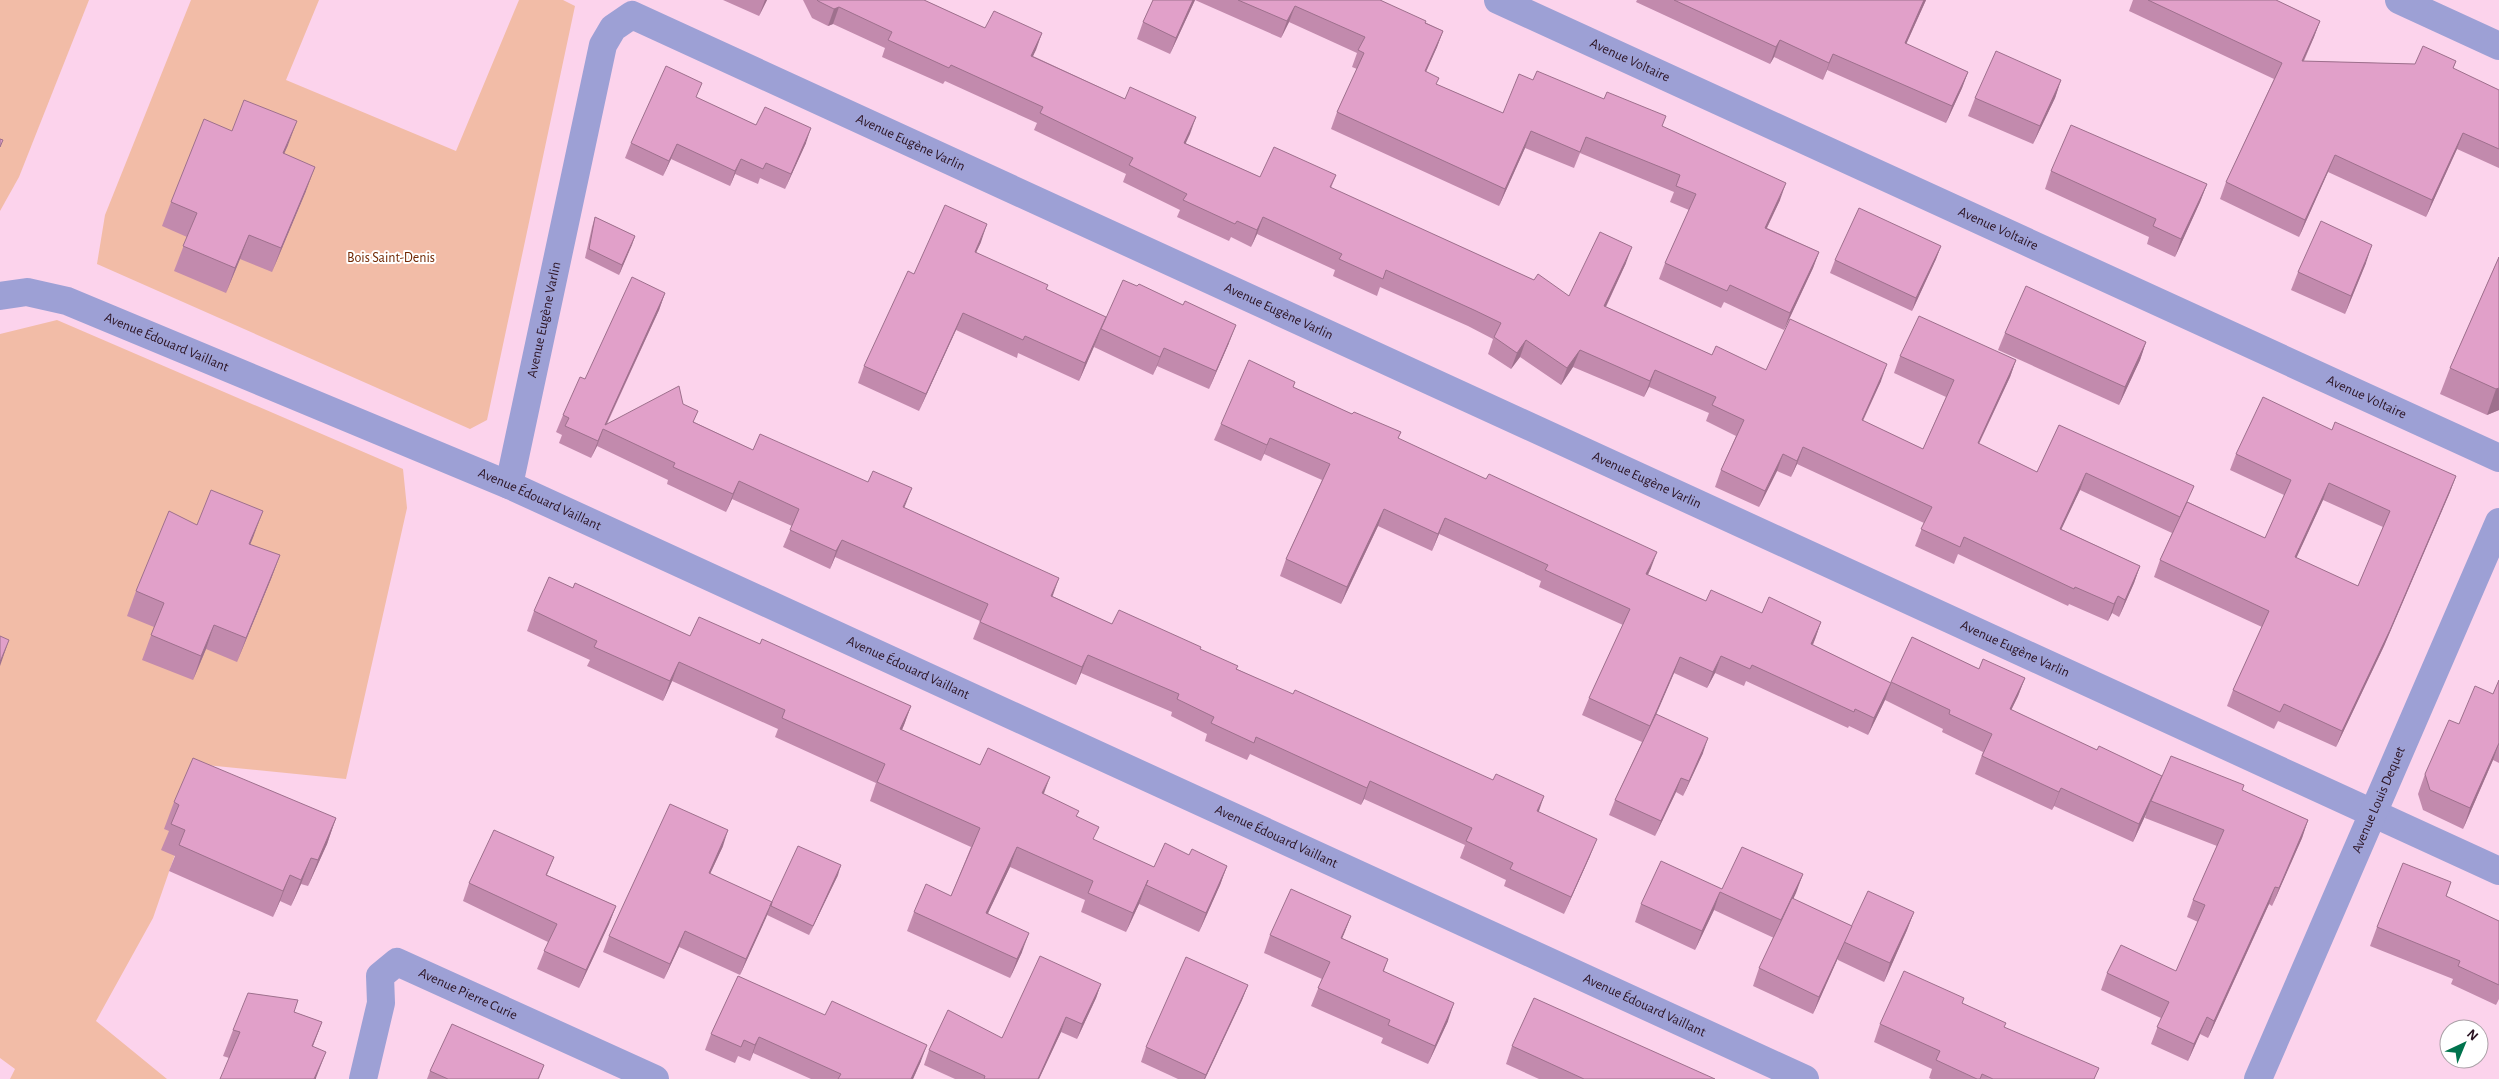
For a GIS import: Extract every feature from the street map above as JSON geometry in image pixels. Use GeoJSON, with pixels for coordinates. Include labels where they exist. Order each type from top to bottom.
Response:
{"type":"FeatureCollection","features":[{"type":"Feature","properties":{"kind":"street","name":"Avenue Voltaire"},"geometry":{"type":"LineString","coordinates":[[1498,0],[2499,458]]}},
{"type":"Feature","properties":{"kind":"street"},"geometry":{"type":"LineString","coordinates":[[2399,0],[2499,46]]}},
{"type":"Feature","properties":{"kind":"street","name":"Avenue Eugène Varlin"},"geometry":{"type":"LineString","coordinates":[[509,485],[603,45],[613,28],[632,15],[2372,812]]}},
{"type":"Feature","properties":{"kind":"street","name":"Avenue Édouard Vaillant"},"geometry":{"type":"LineString","coordinates":[[0,296],[27,292],[67,301],[509,485],[1805,1079]]}},
{"type":"Feature","properties":{"kind":"street","name":"Avenue Louis Dequet"},"geometry":{"type":"LineString","coordinates":[[2258,1079],[2499,522]]}},
{"type":"Feature","properties":{"kind":"street"},"geometry":{"type":"LineString","coordinates":[[2372,812],[2499,871]]}},
{"type":"Feature","properties":{"kind":"street","name":"Avenue Pierre Curie"},"geometry":{"type":"LineString","coordinates":[[363,1079],[381,1003],[380,976],[397,962],[655,1079]]}},
{"type":"Feature","properties":{"kind":"green space"},"geometry":{"type":"Polygon","coordinates":[[[0,0],[89,0],[19,177],[0,211],[0,0]]]}},
{"type":"Feature","properties":{"kind":"green space","name":"Bois Saint-Denis"},"geometry":{"type":"Polygon","coordinates":[[[191,0],[319,0],[286,80],[456,151],[519,0],[563,0],[575,6],[487,420],[470,429],[97,264],[105,215],[191,0]]]}},
{"type":"Feature","properties":{"kind":"green space"},"geometry":{"type":"Polygon","coordinates":[[[57,320],[403,469],[407,508],[346,779],[206,765],[153,918],[96,1021],[167,1079],[10,1079],[15,1069],[0,1058],[0,334],[57,320]]]}},
{"type":"Feature","properties":{"kind":"building"},"geometry":{"type":"Polygon","coordinates":[[[817,0],[924,0],[985,28],[994,11],[1042,33],[1031,56],[1125,99],[1130,87],[1196,117],[1184,143],[1260,177],[1274,147],[1336,175],[1330,187],[1534,280],[1538,274],[1569,296],[1600,232],[1632,247],[1604,306],[1712,355],[1716,346],[1766,370],[1790,319],[1887,364],[1862,420],[1923,449],[1954,380],[1900,356],[1919,316],[2016,360],[1978,443],[2037,472],[2059,425],[2194,486],[2180,517],[2086,473],[2060,529],[2140,566],[2125,600],[2118,596],[2114,604],[2075,587],[2074,589],[1964,537],[1960,547],[1921,529],[1932,507],[1803,447],[1797,461],[1783,454],[1765,491],[1721,470],[1744,420],[1712,405],[1716,397],[1655,370],[1650,381],[1580,350],[1567,368],[1526,340],[1517,353],[1494,337],[1501,323],[1386,270],[1383,279],[1339,259],[1342,254],[1263,217],[1257,230],[1237,221],[1235,224],[1183,200],[1187,194],[1129,165],[1133,158],[1040,113],[1043,107],[951,65],[949,68],[888,40],[892,32],[839,7],[834,9],[817,0]]]}},
{"type":"Feature","properties":{"kind":"building"},"geometry":{"type":"Polygon","coordinates":[[[1153,0],[1193,0],[1176,38],[1143,22],[1153,0]]]}},
{"type":"Feature","properties":{"kind":"building"},"geometry":{"type":"Polygon","coordinates":[[[1238,0],[1380,0],[1443,31],[1425,71],[1439,78],[1436,84],[1503,113],[1519,74],[1533,80],[1537,71],[1604,99],[1607,92],[1666,116],[1662,126],[1786,183],[1765,228],[1819,252],[1790,313],[1730,285],[1727,291],[1665,263],[1696,194],[1676,186],[1680,175],[1586,137],[1580,152],[1531,131],[1505,189],[1337,112],[1364,53],[1358,50],[1365,37],[1295,6],[1287,21],[1238,0]]]}},
{"type":"Feature","properties":{"kind":"building"},"geometry":{"type":"Polygon","coordinates":[[[1674,0],[1924,0],[1905,43],[1968,72],[1952,106],[1833,54],[1829,63],[1780,40],[1776,47],[1674,0]]]}},
{"type":"Feature","properties":{"kind":"building"},"geometry":{"type":"Polygon","coordinates":[[[2148,0],[2276,0],[2320,21],[2302,61],[2415,64],[2423,46],[2456,61],[2453,68],[2499,90],[2499,149],[2463,133],[2432,200],[2335,155],[2305,220],[2226,182],[2282,63],[2148,0]]]}},
{"type":"Feature","properties":{"kind":"building"},"geometry":{"type":"Polygon","coordinates":[[[1996,51],[2061,80],[2040,126],[1975,98],[1996,51]]]}},
{"type":"Feature","properties":{"kind":"building"},"geometry":{"type":"Polygon","coordinates":[[[666,66],[702,83],[696,97],[756,125],[765,107],[811,128],[791,174],[766,163],[763,169],[741,159],[735,171],[677,144],[669,161],[631,143],[666,66]]]}},
{"type":"Feature","properties":{"kind":"building"},"geometry":{"type":"Polygon","coordinates":[[[244,100],[297,121],[283,153],[315,167],[281,248],[249,235],[235,268],[183,246],[197,213],[171,202],[204,119],[232,131],[244,100]]]}},
{"type":"Feature","properties":{"kind":"building"},"geometry":{"type":"Polygon","coordinates":[[[2071,125],[2207,184],[2181,239],[2153,226],[2156,219],[2051,171],[2071,125]]]}},
{"type":"Feature","properties":{"kind":"building"},"geometry":{"type":"Polygon","coordinates":[[[945,205],[987,224],[975,252],[1048,285],[1046,289],[1106,317],[1085,363],[1025,336],[1023,340],[963,313],[926,394],[864,366],[908,271],[914,274],[945,205]]]}},
{"type":"Feature","properties":{"kind":"building"},"geometry":{"type":"Polygon","coordinates":[[[1859,208],[1941,246],[1916,298],[1835,260],[1859,208]]]}},
{"type":"Feature","properties":{"kind":"building"},"geometry":{"type":"Polygon","coordinates":[[[595,217],[635,236],[622,265],[589,249],[595,217]]]}},
{"type":"Feature","properties":{"kind":"building"},"geometry":{"type":"Polygon","coordinates":[[[2321,221],[2372,245],[2351,296],[2298,272],[2321,221]]]}},
{"type":"Feature","properties":{"kind":"building"},"geometry":{"type":"Polygon","coordinates":[[[2499,257],[2499,388],[2496,389],[2450,368],[2499,257]]]}},
{"type":"Feature","properties":{"kind":"building"},"geometry":{"type":"Polygon","coordinates":[[[632,277],[665,293],[605,425],[679,386],[683,404],[698,411],[693,422],[753,450],[760,434],[868,482],[873,471],[912,488],[903,507],[1059,578],[1051,596],[1112,624],[1119,610],[1201,647],[1200,649],[1238,666],[1236,669],[1293,694],[1295,690],[1493,780],[1496,774],[1544,796],[1537,811],[1597,839],[1571,897],[1510,869],[1513,863],[1466,841],[1472,828],[1370,781],[1367,788],[1256,737],[1254,743],[1211,723],[1214,717],[1177,699],[1179,694],[1088,655],[1082,667],[980,622],[988,604],[842,540],[836,551],[790,530],[799,509],[739,481],[733,494],[673,467],[675,463],[603,429],[598,441],[565,426],[569,418],[563,415],[580,377],[585,379],[632,277]]]}},
{"type":"Feature","properties":{"kind":"building"},"geometry":{"type":"Polygon","coordinates":[[[1123,280],[1137,286],[1139,284],[1183,305],[1185,301],[1236,325],[1216,371],[1164,348],[1160,357],[1101,329],[1123,280]]]}},
{"type":"Feature","properties":{"kind":"building"},"geometry":{"type":"Polygon","coordinates":[[[2026,286],[2146,342],[2125,387],[2005,333],[2026,286]]]}},
{"type":"Feature","properties":{"kind":"building"},"geometry":{"type":"Polygon","coordinates":[[[1249,360],[1295,382],[1293,387],[1352,414],[1354,412],[1401,432],[1398,438],[1486,479],[1489,474],[1657,552],[1646,574],[1706,601],[1711,590],[1762,613],[1769,597],[1821,622],[1811,644],[1891,683],[1874,718],[1855,709],[1854,712],[1752,665],[1750,669],[1721,656],[1713,672],[1680,657],[1650,726],[1589,698],[1630,609],[1545,570],[1548,565],[1445,518],[1438,534],[1384,509],[1347,587],[1286,559],[1330,464],[1270,438],[1267,445],[1221,424],[1249,360]]]}},
{"type":"Feature","properties":{"kind":"building"},"geometry":{"type":"Polygon","coordinates":[[[2263,397],[2332,430],[2335,422],[2456,476],[2390,630],[2342,731],[2284,704],[2280,712],[2233,690],[2269,611],[2160,560],[2187,502],[2265,538],[2291,480],[2236,454],[2263,397]],[[2329,483],[2295,557],[2358,586],[2390,511],[2329,483]]]}},
{"type":"Feature","properties":{"kind":"building"},"geometry":{"type":"Polygon","coordinates":[[[211,490],[263,511],[249,544],[280,555],[246,638],[214,625],[201,656],[151,635],[164,603],[136,591],[169,511],[197,525],[211,490]]]}},
{"type":"Feature","properties":{"kind":"building"},"geometry":{"type":"Polygon","coordinates":[[[549,577],[573,588],[575,583],[690,636],[699,617],[760,644],[762,639],[911,706],[900,729],[980,765],[988,748],[1050,777],[1042,793],[1079,811],[1076,816],[1099,827],[1093,839],[1154,867],[1165,843],[1189,855],[1192,849],[1227,866],[1206,913],[1146,885],[1148,880],[1133,913],[1088,893],[1093,881],[1017,847],[986,913],[1029,933],[1017,959],[914,912],[926,884],[951,896],[980,828],[877,782],[885,764],[782,718],[785,710],[679,662],[670,681],[594,647],[597,641],[534,611],[549,577]]]}},
{"type":"Feature","properties":{"kind":"building"},"geometry":{"type":"Polygon","coordinates":[[[0,636],[9,640],[0,662],[0,636]]]}},
{"type":"Feature","properties":{"kind":"building"},"geometry":{"type":"Polygon","coordinates":[[[1912,637],[1979,669],[1983,659],[2025,678],[2010,709],[2097,750],[2099,746],[2162,776],[2139,824],[2061,788],[2059,792],[1982,756],[1992,734],[1949,714],[1950,710],[1891,682],[1912,637]]]}},
{"type":"Feature","properties":{"kind":"building"},"geometry":{"type":"Polygon","coordinates":[[[2499,680],[2499,743],[2470,808],[2430,790],[2425,774],[2449,720],[2459,724],[2475,686],[2493,694],[2499,680]]]}},
{"type":"Feature","properties":{"kind":"building"},"geometry":{"type":"Polygon","coordinates":[[[1656,714],[1708,738],[1689,781],[1681,778],[1661,821],[1615,800],[1656,714]]]}},
{"type":"Feature","properties":{"kind":"building"},"geometry":{"type":"Polygon","coordinates":[[[2171,756],[2244,785],[2242,790],[2308,820],[2279,888],[2275,887],[2214,1021],[2207,1017],[2194,1044],[2157,1027],[2169,1002],[2107,973],[2121,945],[2176,971],[2205,905],[2193,900],[2224,830],[2151,801],[2171,756]]]}},
{"type":"Feature","properties":{"kind":"building"},"geometry":{"type":"Polygon","coordinates":[[[193,758],[336,818],[318,860],[311,858],[301,880],[290,875],[283,891],[179,845],[185,830],[171,824],[179,805],[174,802],[193,758]]]}},
{"type":"Feature","properties":{"kind":"building"},"geometry":{"type":"Polygon","coordinates":[[[670,804],[728,830],[709,873],[772,902],[746,959],[685,931],[670,964],[609,936],[670,804]]]}},
{"type":"Feature","properties":{"kind":"building"},"geometry":{"type":"Polygon","coordinates":[[[494,830],[554,857],[546,875],[616,906],[586,970],[544,951],[557,924],[469,883],[494,830]]]}},
{"type":"Feature","properties":{"kind":"building"},"geometry":{"type":"Polygon","coordinates":[[[798,846],[841,865],[813,926],[771,906],[772,902],[770,906],[798,846]]]}},
{"type":"Feature","properties":{"kind":"building"},"geometry":{"type":"Polygon","coordinates":[[[1742,847],[1803,874],[1781,920],[1720,892],[1702,931],[1641,904],[1661,861],[1722,889],[1742,847]]]}},
{"type":"Feature","properties":{"kind":"building"},"geometry":{"type":"Polygon","coordinates":[[[2403,863],[2451,882],[2446,896],[2499,921],[2499,985],[2458,966],[2460,961],[2377,927],[2403,863]]]}},
{"type":"Feature","properties":{"kind":"building"},"geometry":{"type":"Polygon","coordinates":[[[1291,889],[1351,916],[1341,938],[1388,959],[1383,971],[1454,1003],[1435,1046],[1388,1025],[1390,1020],[1318,988],[1330,962],[1270,935],[1291,889]]]}},
{"type":"Feature","properties":{"kind":"building"},"geometry":{"type":"Polygon","coordinates":[[[1868,891],[1914,912],[1890,963],[1844,942],[1868,891]]]}},
{"type":"Feature","properties":{"kind":"building"},"geometry":{"type":"Polygon","coordinates":[[[1792,898],[1852,926],[1819,997],[1759,968],[1792,898]]]}},
{"type":"Feature","properties":{"kind":"building"},"geometry":{"type":"Polygon","coordinates":[[[1040,956],[1101,984],[1082,1024],[1066,1017],[1038,1079],[984,1079],[985,1076],[929,1050],[948,1010],[1002,1038],[1040,956]]]}},
{"type":"Feature","properties":{"kind":"building"},"geometry":{"type":"Polygon","coordinates":[[[1186,957],[1248,985],[1206,1075],[1146,1047],[1186,957]]]}},
{"type":"Feature","properties":{"kind":"building"},"geometry":{"type":"Polygon","coordinates":[[[1904,971],[1964,998],[1962,1003],[2006,1023],[2004,1027],[2099,1068],[2094,1079],[1993,1079],[1982,1074],[1980,1079],[1977,1079],[1936,1060],[1940,1051],[1880,1024],[1904,971]]]}},
{"type":"Feature","properties":{"kind":"building"},"geometry":{"type":"Polygon","coordinates":[[[738,976],[825,1015],[832,1001],[927,1045],[911,1079],[838,1079],[841,1074],[759,1037],[755,1045],[744,1040],[741,1047],[711,1034],[738,976]]]}},
{"type":"Feature","properties":{"kind":"building"},"geometry":{"type":"Polygon","coordinates":[[[248,993],[298,1000],[294,1012],[322,1022],[312,1046],[326,1052],[314,1079],[220,1079],[240,1032],[233,1030],[248,993]]]}},
{"type":"Feature","properties":{"kind":"building"},"geometry":{"type":"Polygon","coordinates":[[[1534,998],[1715,1079],[1584,1079],[1512,1046],[1534,998]]]}},
{"type":"Feature","properties":{"kind":"building"},"geometry":{"type":"Polygon","coordinates":[[[452,1024],[544,1065],[538,1079],[448,1079],[430,1071],[452,1024]]]}}]}
